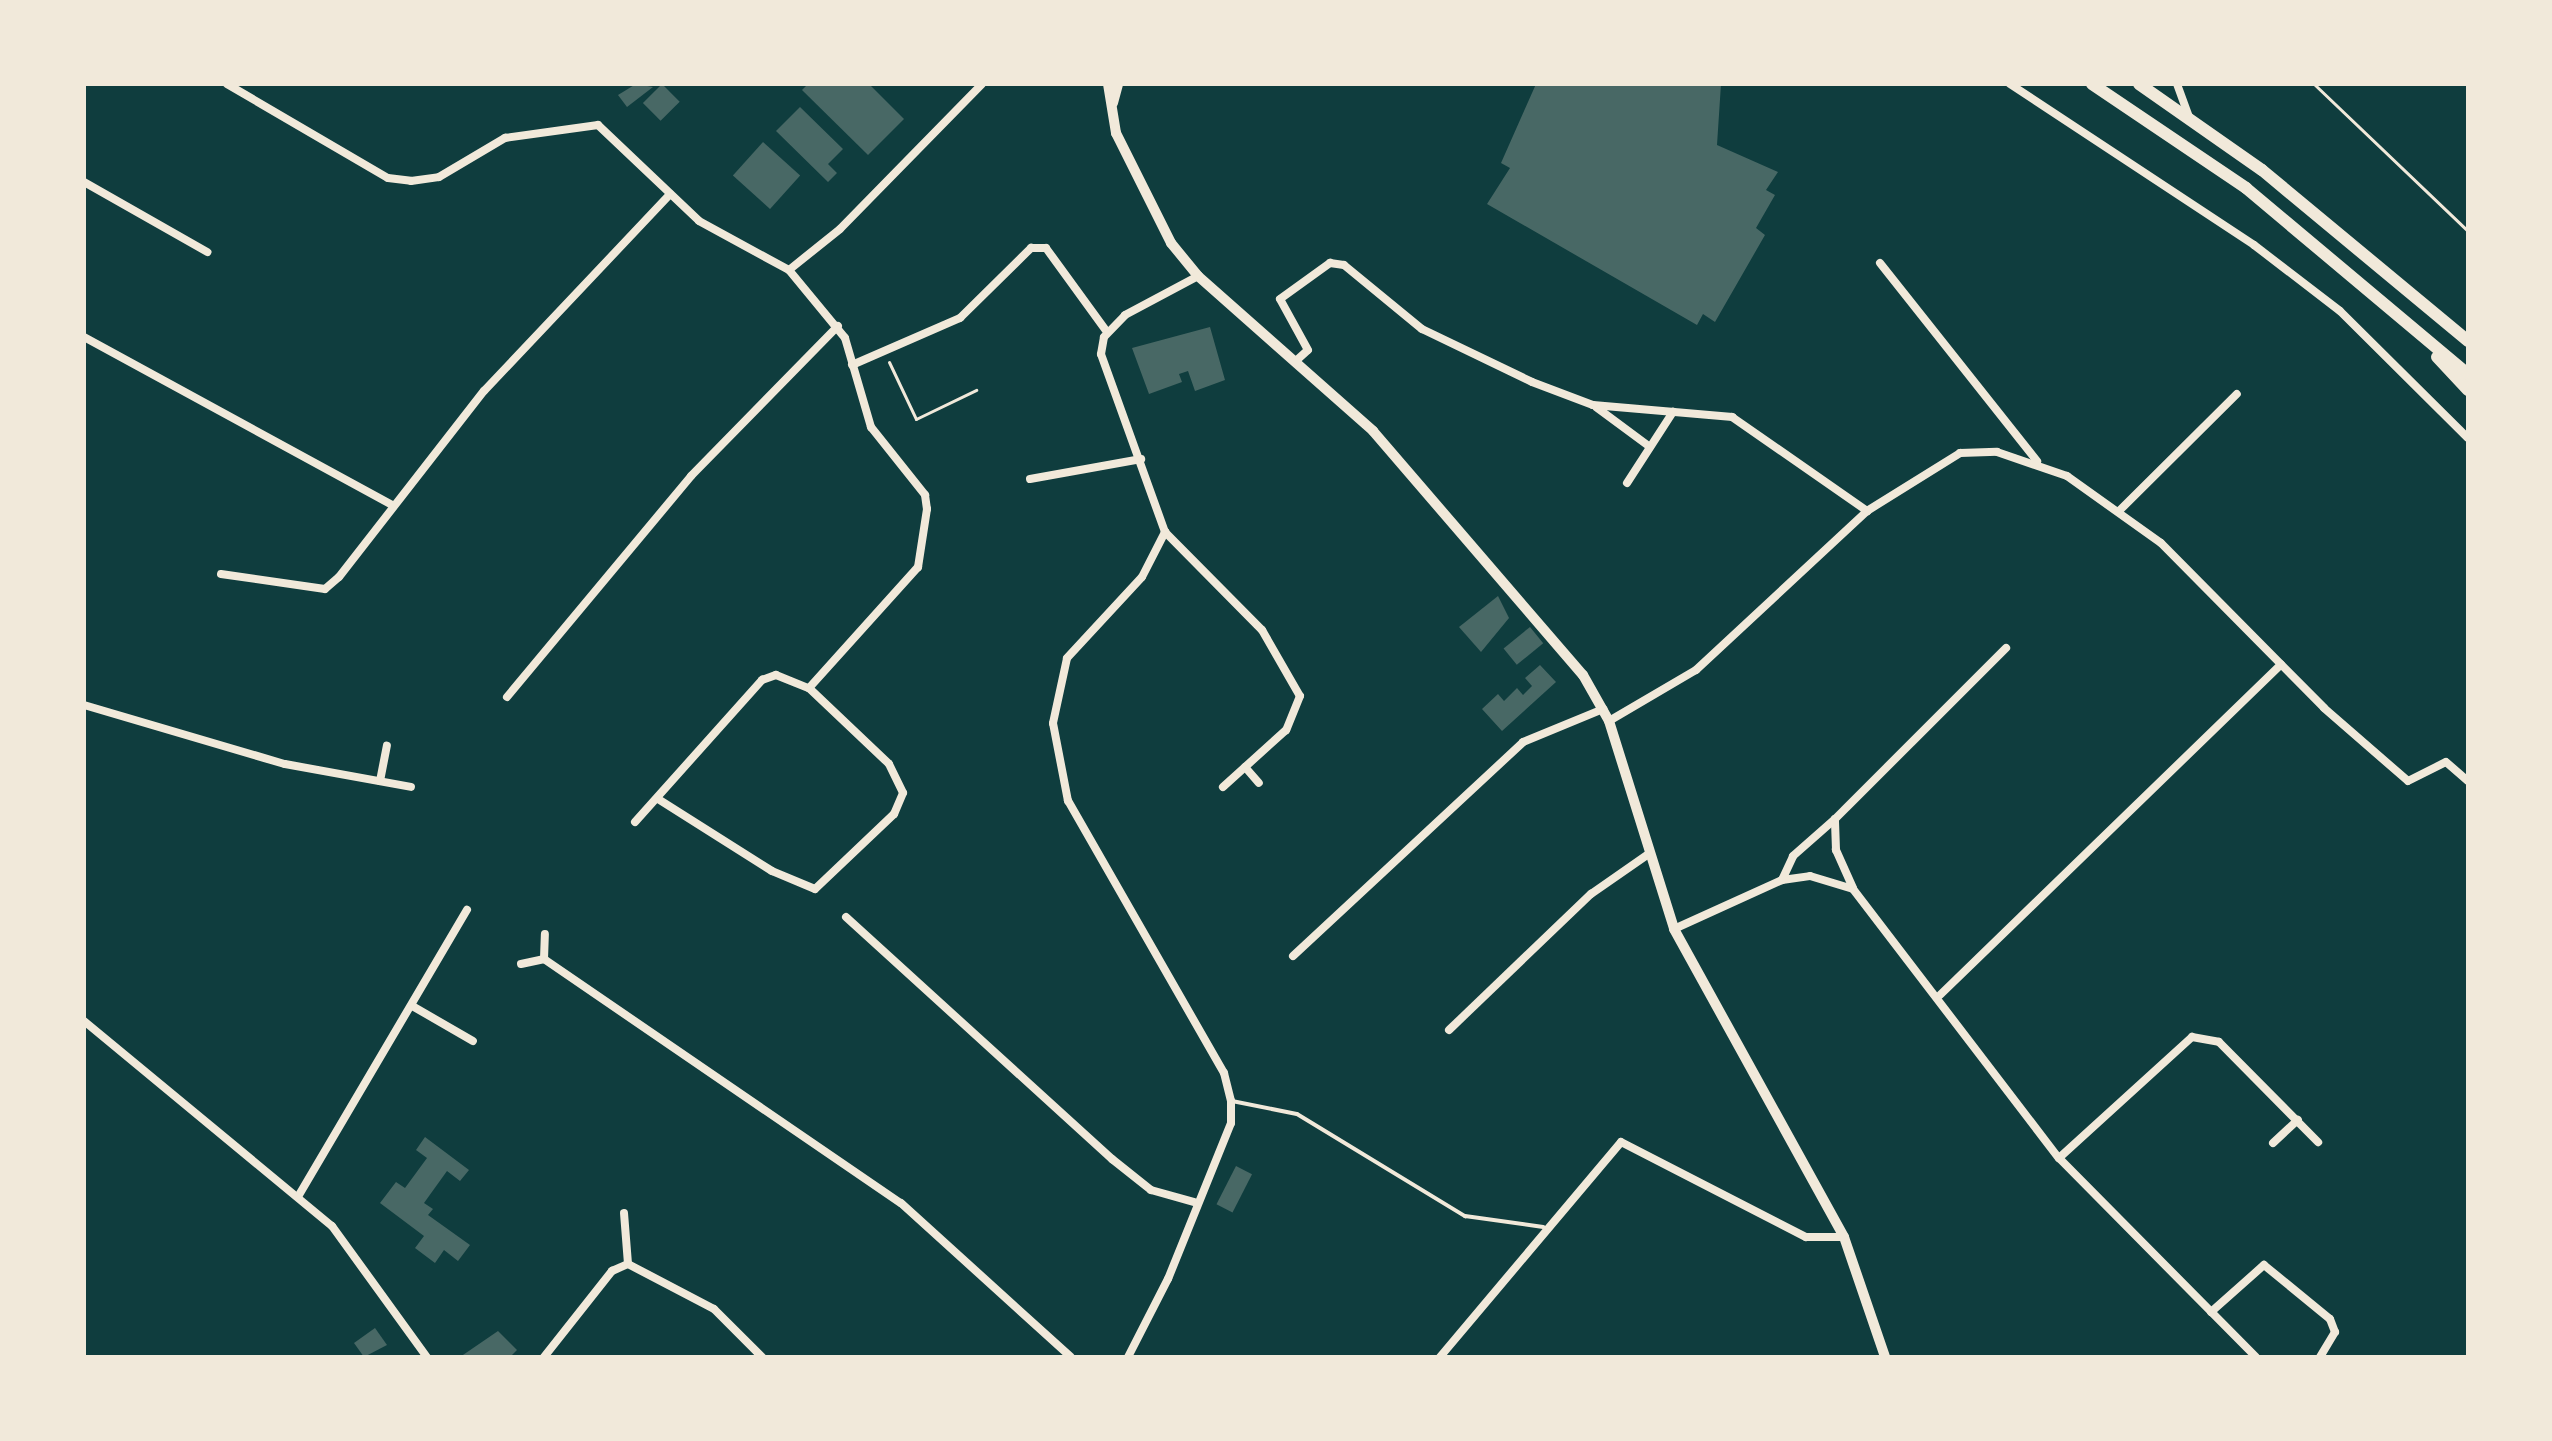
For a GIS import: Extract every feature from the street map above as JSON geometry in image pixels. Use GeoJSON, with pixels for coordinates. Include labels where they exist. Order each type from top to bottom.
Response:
{"type":"FeatureCollection","features":[{"type":"Feature","properties":{"kind":"main road"},"geometry":{"type":"LineString","coordinates":[[2092,84],[2246,188],[2468,374]]}},
{"type":"Feature","properties":{"kind":"main road"},"geometry":{"type":"LineString","coordinates":[[2139,84],[2189,117],[2468,341]]}},
{"type":"Feature","properties":{"kind":"main road"},"geometry":{"type":"LineString","coordinates":[[2407,326],[2468,390]]}},
{"type":"Feature","properties":{"kind":"street"},"geometry":{"type":"LineString","coordinates":[[227,84],[388,178],[439,177],[505,138],[579,123],[617,140],[699,221],[789,270],[802,289],[838,326],[871,427],[925,495],[926,536],[918,567],[809,688]]}},
{"type":"Feature","properties":{"kind":"street"},"geometry":{"type":"LineString","coordinates":[[789,270],[840,229],[982,84]]}},
{"type":"Feature","properties":{"kind":"street"},"geometry":{"type":"LineString","coordinates":[[1108,84],[1130,168],[1198,276],[1298,359],[1497,568],[1603,709],[1674,929],[1844,1237],[1885,1357]]}},
{"type":"Feature","properties":{"kind":"street"},"geometry":{"type":"LineString","coordinates":[[1113,105],[1118,84]]}},
{"type":"Feature","properties":{"kind":"street"},"geometry":{"type":"LineString","coordinates":[[2010,84],[2254,245],[2340,311],[2468,438]]}},
{"type":"Feature","properties":{"kind":"street"},"geometry":{"type":"LineString","coordinates":[[2177,84],[2189,117]]}},
{"type":"Feature","properties":{"kind":"street"},"geometry":{"type":"LineString","coordinates":[[84,182],[207,252]]}},
{"type":"Feature","properties":{"kind":"street"},"geometry":{"type":"LineString","coordinates":[[221,574],[325,589],[513,358],[670,194]]}},
{"type":"Feature","properties":{"kind":"street"},"geometry":{"type":"LineString","coordinates":[[852,365],[960,318],[1031,248],[1046,248],[1107,332]]}},
{"type":"Feature","properties":{"kind":"street"},"geometry":{"type":"LineString","coordinates":[[1298,359],[1308,350],[1280,299],[1330,263],[1344,265],[1422,329],[1593,405],[1650,447]]}},
{"type":"Feature","properties":{"kind":"street"},"geometry":{"type":"LineString","coordinates":[[1880,263],[2037,461],[2119,511],[2218,596],[2281,665],[2408,781],[2446,762],[2468,781]]}},
{"type":"Feature","properties":{"kind":"street"},"geometry":{"type":"LineString","coordinates":[[1198,276],[1107,332],[1101,354],[1165,532],[1262,630],[1300,696],[1293,722],[1223,787]]}},
{"type":"Feature","properties":{"kind":"street"},"geometry":{"type":"LineString","coordinates":[[507,697],[691,476],[838,326]]}},
{"type":"Feature","properties":{"kind":"street"},"geometry":{"type":"LineString","coordinates":[[84,337],[392,505]]}},
{"type":"Feature","properties":{"kind":"street"},"geometry":{"type":"LineString","coordinates":[[2119,511],[2237,394]]}},
{"type":"Feature","properties":{"kind":"street"},"geometry":{"type":"LineString","coordinates":[[1593,405],[1732,417],[1867,511]]}},
{"type":"Feature","properties":{"kind":"street"},"geometry":{"type":"LineString","coordinates":[[1627,483],[1673,412]]}},
{"type":"Feature","properties":{"kind":"street"},"geometry":{"type":"LineString","coordinates":[[1609,721],[1696,670],[1867,511],[1960,453],[2037,461]]}},
{"type":"Feature","properties":{"kind":"street"},"geometry":{"type":"LineString","coordinates":[[1030,479],[1141,459]]}},
{"type":"Feature","properties":{"kind":"street"},"geometry":{"type":"LineString","coordinates":[[1128,1357],[1168,1279],[1194,1202],[1231,1123],[1231,1101],[1224,1073],[1068,801],[1053,723],[1056,684],[1087,633],[1142,577],[1165,532]]}},
{"type":"Feature","properties":{"kind":"street"},"geometry":{"type":"LineString","coordinates":[[1782,880],[1793,856],[1835,819],[2006,648]]}},
{"type":"Feature","properties":{"kind":"street"},"geometry":{"type":"LineString","coordinates":[[1940,995],[2281,665]]}},
{"type":"Feature","properties":{"kind":"street"},"geometry":{"type":"LineString","coordinates":[[635,822],[762,680],[776,675],[809,688],[889,764],[903,793],[894,814],[815,889],[772,871],[658,799]]}},
{"type":"Feature","properties":{"kind":"street"},"geometry":{"type":"LineString","coordinates":[[84,705],[285,764],[411,787]]}},
{"type":"Feature","properties":{"kind":"street"},"geometry":{"type":"LineString","coordinates":[[1293,956],[1523,742],[1603,709]]}},
{"type":"Feature","properties":{"kind":"street"},"geometry":{"type":"LineString","coordinates":[[380,781],[387,746]]}},
{"type":"Feature","properties":{"kind":"street"},"geometry":{"type":"LineString","coordinates":[[1245,767],[1259,783]]}},
{"type":"Feature","properties":{"kind":"street"},"geometry":{"type":"LineString","coordinates":[[1835,819],[1836,850],[1853,889],[1940,995],[2059,1158],[2256,1357]]}},
{"type":"Feature","properties":{"kind":"street"},"geometry":{"type":"LineString","coordinates":[[1449,1030],[1591,894],[1650,853]]}},
{"type":"Feature","properties":{"kind":"street"},"geometry":{"type":"LineString","coordinates":[[1674,929],[1782,880],[1810,876],[1853,889]]}},
{"type":"Feature","properties":{"kind":"street"},"geometry":{"type":"LineString","coordinates":[[299,1195],[414,1007],[467,910]]}},
{"type":"Feature","properties":{"kind":"street"},"geometry":{"type":"LineString","coordinates":[[846,917],[1112,1159],[1151,1190],[1194,1202]]}},
{"type":"Feature","properties":{"kind":"street"},"geometry":{"type":"LineString","coordinates":[[544,959],[545,934]]}},
{"type":"Feature","properties":{"kind":"street"},"geometry":{"type":"LineString","coordinates":[[521,964],[544,959],[901,1203],[1071,1357]]}},
{"type":"Feature","properties":{"kind":"street"},"geometry":{"type":"LineString","coordinates":[[414,1007],[473,1041]]}},
{"type":"Feature","properties":{"kind":"street"},"geometry":{"type":"LineString","coordinates":[[84,1021],[299,1195],[344,1241],[427,1357]]}},
{"type":"Feature","properties":{"kind":"street"},"geometry":{"type":"LineString","coordinates":[[2059,1158],[2192,1037],[2219,1042],[2318,1142]]}},
{"type":"Feature","properties":{"kind":"street"},"geometry":{"type":"LineString","coordinates":[[2273,1143],[2298,1120]]}},
{"type":"Feature","properties":{"kind":"street"},"geometry":{"type":"LineString","coordinates":[[1440,1357],[1543,1227],[1621,1142],[1806,1237],[1844,1237]]}},
{"type":"Feature","properties":{"kind":"street"},"geometry":{"type":"LineString","coordinates":[[624,1213],[628,1264]]}},
{"type":"Feature","properties":{"kind":"street"},"geometry":{"type":"LineString","coordinates":[[544,1357],[612,1271],[628,1264]]}},
{"type":"Feature","properties":{"kind":"street"},"geometry":{"type":"LineString","coordinates":[[628,1264],[714,1309],[762,1357]]}},
{"type":"Feature","properties":{"kind":"street"},"geometry":{"type":"LineString","coordinates":[[2211,1312],[2264,1265],[2330,1319],[2335,1332],[2320,1357]]}},
{"type":"Feature","properties":{"kind":"street"},"geometry":{"type":"LineString","coordinates":[[2239,1357],[2247,1349]]}},
{"type":"Feature","properties":{"kind":"lane"},"geometry":{"type":"LineString","coordinates":[[1231,1101],[1297,1114],[1465,1216],[1543,1227]]}},
{"type":"Feature","properties":{"kind":"path"},"geometry":{"type":"LineString","coordinates":[[2314,84],[2468,231]]}},
{"type":"Feature","properties":{"kind":"path"},"geometry":{"type":"LineString","coordinates":[[884,351],[916,419],[976,390]]}},
{"type":"Feature","properties":{"kind":"building"},"geometry":{"type":"Polygon","coordinates":[[[636,84],[653,87],[627,107],[618,95],[636,84]]]}},
{"type":"Feature","properties":{"kind":"building"},"geometry":{"type":"Polygon","coordinates":[[[662,84],[680,102],[661,121],[643,103],[662,84]]]}},
{"type":"Feature","properties":{"kind":"building"},"geometry":{"type":"Polygon","coordinates":[[[808,84],[869,84],[904,119],[868,155],[802,90],[808,84]]]}},
{"type":"Feature","properties":{"kind":"building"},"geometry":{"type":"Polygon","coordinates":[[[1536,84],[1721,84],[1717,145],[1778,172],[1766,190],[1775,195],[1756,228],[1765,235],[1715,322],[1703,314],[1697,325],[1487,204],[1510,168],[1501,163],[1536,84]]]}},
{"type":"Feature","properties":{"kind":"building"},"geometry":{"type":"Polygon","coordinates":[[[800,107],[843,149],[828,164],[837,173],[828,182],[776,131],[800,107]]]}},
{"type":"Feature","properties":{"kind":"building"},"geometry":{"type":"Polygon","coordinates":[[[763,142],[800,175],[770,209],[733,175],[763,142]]]}},
{"type":"Feature","properties":{"kind":"building"},"geometry":{"type":"Polygon","coordinates":[[[1210,327],[1225,380],[1195,391],[1188,371],[1179,374],[1182,382],[1149,394],[1132,348],[1210,327]]]}},
{"type":"Feature","properties":{"kind":"building"},"geometry":{"type":"Polygon","coordinates":[[[1498,596],[1509,618],[1481,652],[1459,627],[1498,596]]]}},
{"type":"Feature","properties":{"kind":"building"},"geometry":{"type":"Polygon","coordinates":[[[1530,627],[1543,643],[1517,665],[1504,648],[1530,627]]]}},
{"type":"Feature","properties":{"kind":"building"},"geometry":{"type":"Polygon","coordinates":[[[1540,665],[1556,682],[1502,731],[1482,709],[1498,694],[1504,701],[1517,688],[1523,695],[1532,686],[1525,678],[1540,665]]]}},
{"type":"Feature","properties":{"kind":"building"},"geometry":{"type":"Polygon","coordinates":[[[425,1137],[469,1170],[460,1181],[447,1171],[424,1203],[433,1209],[428,1215],[470,1245],[458,1261],[444,1250],[435,1263],[415,1248],[424,1236],[380,1203],[396,1182],[405,1188],[427,1158],[416,1150],[425,1137]]]}},
{"type":"Feature","properties":{"kind":"building"},"geometry":{"type":"Polygon","coordinates":[[[1236,1166],[1252,1174],[1233,1212],[1216,1204],[1236,1166]]]}},
{"type":"Feature","properties":{"kind":"building"},"geometry":{"type":"Polygon","coordinates":[[[375,1328],[387,1345],[364,1357],[354,1343],[375,1328]]]}},
{"type":"Feature","properties":{"kind":"building"},"geometry":{"type":"Polygon","coordinates":[[[498,1331],[517,1350],[510,1357],[460,1357],[498,1331]]]}}]}
